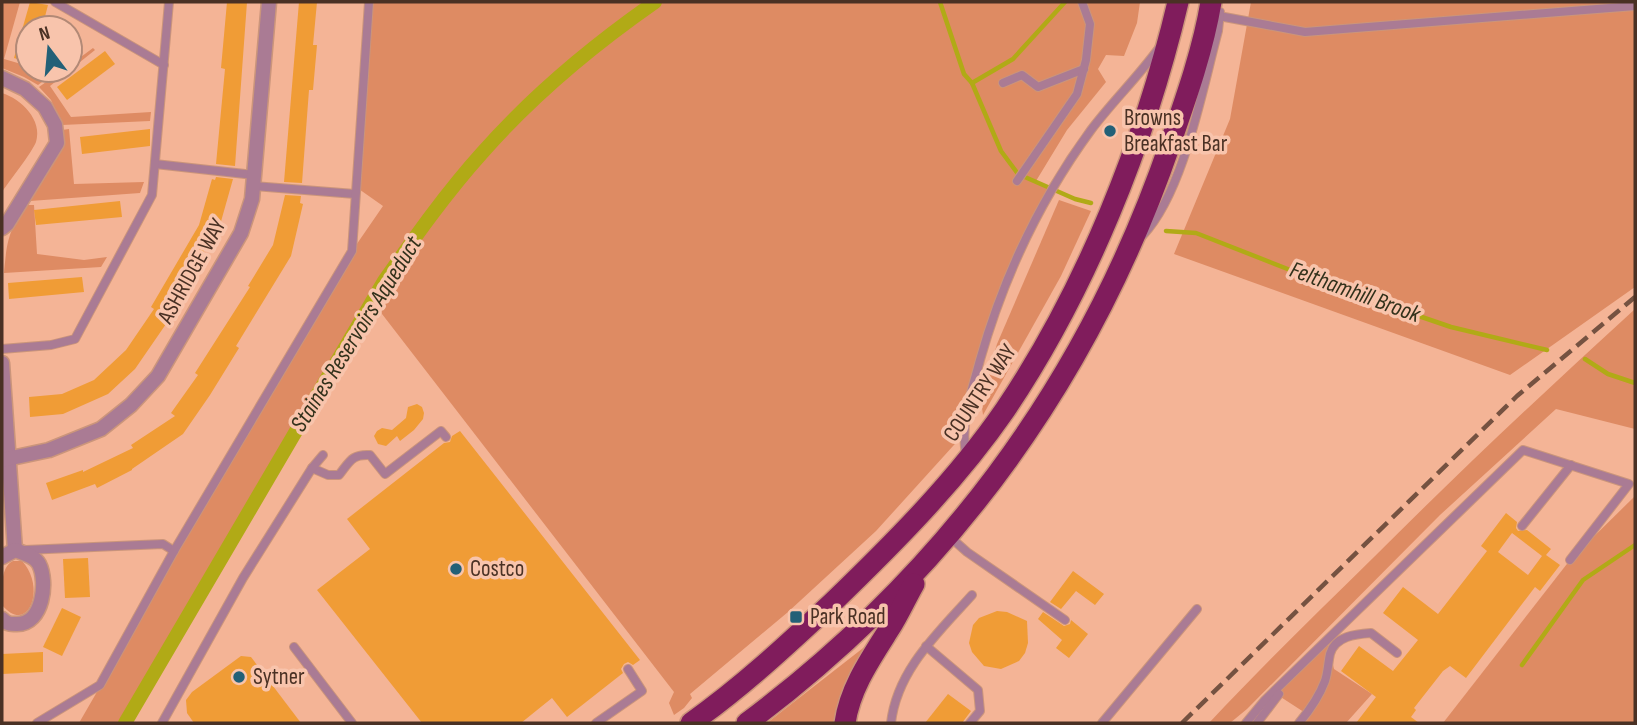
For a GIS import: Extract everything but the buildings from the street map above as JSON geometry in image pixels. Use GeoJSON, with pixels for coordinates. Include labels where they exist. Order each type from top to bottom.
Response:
{"type":"FeatureCollection","features":[{"type":"Feature","properties":{"kind":"highway","name":"COUNTRY WAY"},"geometry":{"type":"LineString","coordinates":[[691,723],[729,696],[820,615],[907,529],[967,460],[1005,409],[1071,296],[1115,198],[1159,77],[1178,2]]}},
{"type":"Feature","properties":{"kind":"highway"},"geometry":{"type":"LineString","coordinates":[[747,723],[836,652],[923,566],[1025,437],[1078,351],[1111,291],[1130,249],[1149,206],[1208,19],[1215,9]]}},
{"type":"Feature","properties":{"kind":"highway"},"geometry":{"type":"LineString","coordinates":[[845,723],[847,708],[867,662],[892,626],[923,566]]}},
{"type":"Feature","properties":{"kind":"street","name":"ASHRIDGE WAY"},"geometry":{"type":"LineString","coordinates":[[5,459],[50,450],[101,429],[131,405],[158,376],[241,233],[252,199],[269,2]]}},
{"type":"Feature","properties":{"kind":"street"},"geometry":{"type":"LineString","coordinates":[[2,78],[25,89],[46,107],[55,125],[57,143],[2,228]]}},
{"type":"Feature","properties":{"kind":"street"},"geometry":{"type":"LineString","coordinates":[[2,363],[6,553],[28,554],[39,564],[43,589],[39,610],[23,624],[6,623],[2,619]]}},
{"type":"Feature","properties":{"kind":"lane"},"geometry":{"type":"LineString","coordinates":[[55,2],[164,65]]}},
{"type":"Feature","properties":{"kind":"lane"},"geometry":{"type":"LineString","coordinates":[[2,349],[51,345],[75,339],[152,195],[169,2]]}},
{"type":"Feature","properties":{"kind":"lane"},"geometry":{"type":"LineString","coordinates":[[37,723],[100,685],[174,551],[352,251],[369,2]]}},
{"type":"Feature","properties":{"kind":"lane"},"geometry":{"type":"LineString","coordinates":[[1017,181],[1077,94],[1084,69],[1090,24],[1082,2]]}},
{"type":"Feature","properties":{"kind":"lane"},"geometry":{"type":"LineString","coordinates":[[1219,2],[1215,9],[1305,32],[1635,6]]}},
{"type":"Feature","properties":{"kind":"lane"},"geometry":{"type":"LineString","coordinates":[[967,460],[963,435],[967,407],[1005,282],[1025,235],[1063,170],[1093,127],[1142,72],[1171,32]]}},
{"type":"Feature","properties":{"kind":"lane"},"geometry":{"type":"LineString","coordinates":[[1003,83],[1022,75],[1038,87],[1084,69]]}},
{"type":"Feature","properties":{"kind":"lane"},"geometry":{"type":"LineString","coordinates":[[155,164],[254,181],[355,194]]}},
{"type":"Feature","properties":{"kind":"lane"},"geometry":{"type":"LineString","coordinates":[[312,468],[328,475],[339,475],[351,459],[358,455],[370,455],[385,474],[441,431],[446,436]]}},
{"type":"Feature","properties":{"kind":"lane"},"geometry":{"type":"LineString","coordinates":[[1246,723],[1265,700],[1523,450],[1629,484],[1570,560]]}},
{"type":"Feature","properties":{"kind":"lane"},"geometry":{"type":"LineString","coordinates":[[162,723],[243,578],[312,468],[323,455]]}},
{"type":"Feature","properties":{"kind":"lane"},"geometry":{"type":"LineString","coordinates":[[1522,526],[1571,465]]}},
{"type":"Feature","properties":{"kind":"lane"},"geometry":{"type":"LineString","coordinates":[[949,535],[967,552],[1065,620]]}},
{"type":"Feature","properties":{"kind":"lane"},"geometry":{"type":"LineString","coordinates":[[6,553],[163,544],[174,551]]}},
{"type":"Feature","properties":{"kind":"lane"},"geometry":{"type":"LineString","coordinates":[[891,723],[894,700],[904,677],[926,646],[972,595]]}},
{"type":"Feature","properties":{"kind":"lane"},"geometry":{"type":"LineString","coordinates":[[1102,723],[1197,609]]}},
{"type":"Feature","properties":{"kind":"lane"},"geometry":{"type":"LineString","coordinates":[[1344,624],[1352,634]]}},
{"type":"Feature","properties":{"kind":"lane"},"geometry":{"type":"LineString","coordinates":[[1330,653],[1334,646],[1352,634],[1371,633],[1397,653]]}},
{"type":"Feature","properties":{"kind":"lane"},"geometry":{"type":"LineString","coordinates":[[1299,723],[1319,694],[1329,669],[1327,640]]}},
{"type":"Feature","properties":{"kind":"lane"},"geometry":{"type":"LineString","coordinates":[[926,646],[978,690],[980,711],[970,723]]}},
{"type":"Feature","properties":{"kind":"lane"},"geometry":{"type":"LineString","coordinates":[[294,647],[352,723]]}},
{"type":"Feature","properties":{"kind":"lane"},"geometry":{"type":"LineString","coordinates":[[596,723],[642,691],[628,669]]}},
{"type":"Feature","properties":{"kind":"lane"},"geometry":{"type":"LineString","coordinates":[[1257,723],[1279,694]]}},
{"type":"Feature","properties":{"kind":"shaded area"},"geometry":{"type":"Polygon","coordinates":[[[2,2],[20,2],[17,14],[14,14],[4,59],[14,62],[14,73],[2,68],[2,2]]]}},
{"type":"Feature","properties":{"kind":"shaded area"},"geometry":{"type":"Polygon","coordinates":[[[369,2],[1140,2],[1137,23],[1124,56],[1106,55],[1098,69],[1106,82],[1067,130],[1036,181],[1053,189],[1005,282],[963,435],[876,531],[788,612],[690,694],[692,698],[674,715],[669,703],[674,692],[372,301],[125,723],[79,723],[352,251],[383,206],[356,187],[369,2]]]}},
{"type":"Feature","properties":{"kind":"shaded area"},"geometry":{"type":"Polygon","coordinates":[[[1251,2],[1635,2],[1635,287],[1510,375],[1174,254],[1230,119],[1251,2]]]}},
{"type":"Feature","properties":{"kind":"shaded area"},"geometry":{"type":"Polygon","coordinates":[[[93,48],[95,50],[84,59],[84,55],[93,48]]]}},
{"type":"Feature","properties":{"kind":"shaded area"},"geometry":{"type":"Polygon","coordinates":[[[43,84],[52,84],[50,86],[71,117],[151,112],[150,121],[62,125],[51,100],[39,87],[43,84]]]}},
{"type":"Feature","properties":{"kind":"shaded area"},"geometry":{"type":"Polygon","coordinates":[[[2,93],[29,111],[37,134],[33,147],[2,192],[2,93]]]}},
{"type":"Feature","properties":{"kind":"shaded area"},"geometry":{"type":"Polygon","coordinates":[[[69,129],[74,184],[144,182],[140,193],[30,201],[60,150],[62,130],[69,129]]]}},
{"type":"Feature","properties":{"kind":"shaded area"},"geometry":{"type":"Polygon","coordinates":[[[1059,200],[1091,211],[1061,276],[983,415],[981,400],[997,344],[1059,200]]]}},
{"type":"Feature","properties":{"kind":"shaded area"},"geometry":{"type":"Polygon","coordinates":[[[26,205],[34,205],[37,254],[84,260],[107,257],[101,267],[4,273],[9,237],[26,205]]]}},
{"type":"Feature","properties":{"kind":"shaded area"},"geometry":{"type":"Polygon","coordinates":[[[1635,309],[1635,429],[1556,409],[1440,515],[1247,709],[1230,723],[1209,723],[1290,639],[1438,494],[1635,309]]]}},
{"type":"Feature","properties":{"kind":"shaded area"},"geometry":{"type":"Polygon","coordinates":[[[1635,496],[1635,723],[1443,723],[1570,560],[1635,496]]]}},
{"type":"Feature","properties":{"kind":"shaded area"},"geometry":{"type":"Polygon","coordinates":[[[13,561],[22,561],[33,584],[31,605],[20,615],[11,613],[2,605],[4,574],[13,561]]]}},
{"type":"Feature","properties":{"kind":"shaded area"},"geometry":{"type":"Polygon","coordinates":[[[1327,640],[1334,669],[1372,694],[1346,723],[1305,723],[1310,716],[1273,692],[1327,640]]]}},
{"type":"Feature","properties":{"kind":"shaded area"},"geometry":{"type":"Polygon","coordinates":[[[867,645],[837,723],[767,723],[867,645]]]}},
{"type":"Feature","properties":{"kind":"waterway","name":"Staines Reservoirs Aqueduct"},"geometry":{"type":"LineString","coordinates":[[125,723],[384,281],[443,199],[501,132],[543,91],[586,54],[655,2]]}},
{"type":"Feature","properties":{"kind":"waterway"},"geometry":{"type":"LineString","coordinates":[[940,2],[964,74],[972,83],[1001,151],[1018,174],[1075,199],[1091,203]]}},
{"type":"Feature","properties":{"kind":"waterway"},"geometry":{"type":"LineString","coordinates":[[972,83],[1013,59],[1065,2]]}},
{"type":"Feature","properties":{"kind":"waterway","name":"Felthamhill Brook"},"geometry":{"type":"LineString","coordinates":[[1166,231],[1196,233],[1331,286],[1451,327],[1547,350]]}},
{"type":"Feature","properties":{"kind":"waterway","name":"Felthamhill Brook"},"geometry":{"type":"LineString","coordinates":[[1585,359],[1608,374],[1635,383]]}},
{"type":"Feature","properties":{"kind":"waterway"},"geometry":{"type":"LineString","coordinates":[[1522,665],[1583,580],[1635,545]]}},
{"type":"Feature","properties":{"kind":"railway"},"geometry":{"type":"LineString","coordinates":[[1182,723],[1517,396],[1635,297]]}},
{"type":"Feature","properties":{"kind":"place","name":"Browns Breakfast Bar"},"geometry":{"type":"Point","coordinates":[1110,131]}},
{"type":"Feature","properties":{"kind":"place","name":"Costco"},"geometry":{"type":"Point","coordinates":[456,569]}},
{"type":"Feature","properties":{"kind":"place","name":"Park Road"},"geometry":{"type":"Point","coordinates":[796,617]}},
{"type":"Feature","properties":{"kind":"place","name":"Sytner"},"geometry":{"type":"Point","coordinates":[239,677]}}]}
